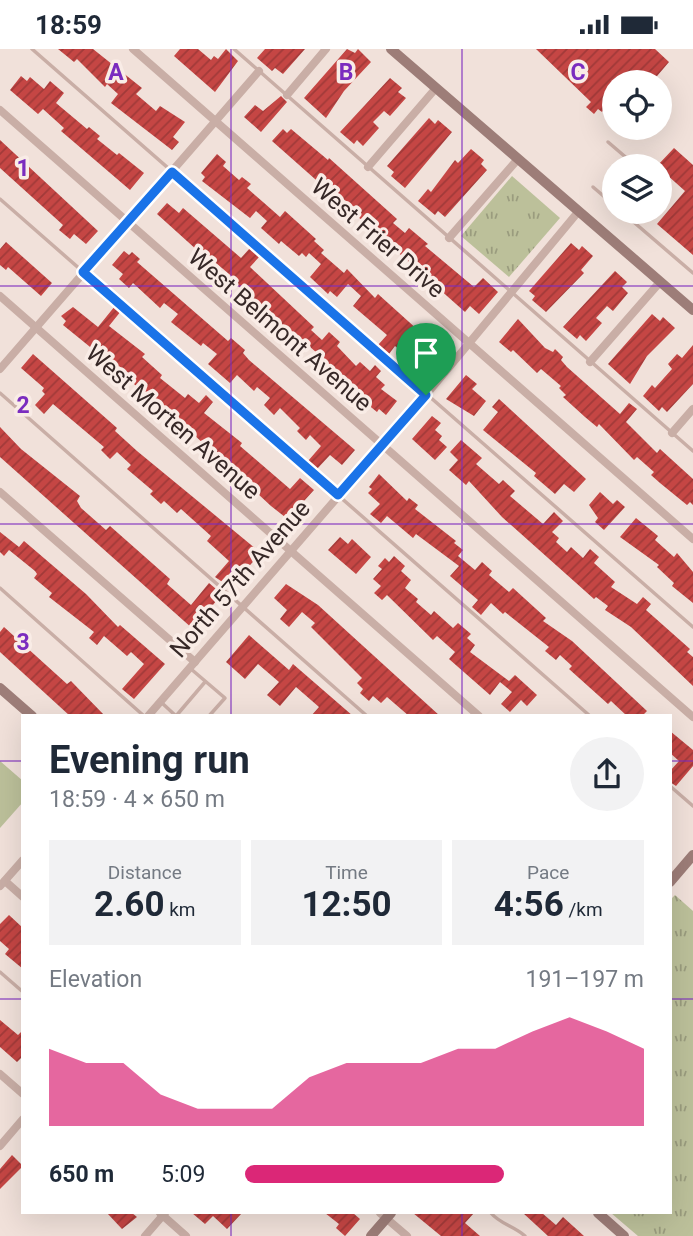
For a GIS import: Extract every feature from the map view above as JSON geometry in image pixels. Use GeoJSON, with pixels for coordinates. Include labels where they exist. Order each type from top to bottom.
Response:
{"type":"FeatureCollection","features":[{"type":"Feature","properties":{"kind":"street","name":"West Frier Drive"},"geometry":{"type":"LineString","coordinates":[[133,49],[693,539]]}},
{"type":"Feature","properties":{"kind":"street"},"geometry":{"type":"LineString","coordinates":[[287,95],[326,49]]}},
{"type":"Feature","properties":{"kind":"street"},"geometry":{"type":"LineString","coordinates":[[391,49],[693,310]]}},
{"type":"Feature","properties":{"kind":"street"},"geometry":{"type":"LineString","coordinates":[[0,369],[259,71]]}},
{"type":"Feature","properties":{"kind":"street"},"geometry":{"type":"LineString","coordinates":[[368,167],[436,88]]}},
{"type":"Feature","properties":{"kind":"street","name":"West Belmont Avenue"},"geometry":{"type":"LineString","coordinates":[[0,110],[693,717]]}},
{"type":"Feature","properties":{"kind":"street"},"geometry":{"type":"LineString","coordinates":[[449,238],[518,159]]}},
{"type":"Feature","properties":{"kind":"street","name":"North 57th Avenue"},"geometry":{"type":"LineString","coordinates":[[148,714],[426,395],[512,293],[516,283],[578,212]]}},
{"type":"Feature","properties":{"kind":"street"},"geometry":{"type":"LineString","coordinates":[[590,362],[660,282]]}},
{"type":"Feature","properties":{"kind":"street","name":"West Morten Avenue"},"geometry":{"type":"LineString","coordinates":[[0,296],[477,714]]}},
{"type":"Feature","properties":{"kind":"street"},"geometry":{"type":"LineString","coordinates":[[672,433],[693,409]]}},
{"type":"Feature","properties":{"kind":"street"},"geometry":{"type":"LineString","coordinates":[[0,492],[192,665]]}},
{"type":"Feature","properties":{"kind":"street"},"geometry":{"type":"LineString","coordinates":[[0,688],[30,714]]}},
{"type":"Feature","properties":{"kind":"street"},"geometry":{"type":"LineString","coordinates":[[672,880],[693,855]]}},
{"type":"Feature","properties":{"kind":"street"},"geometry":{"type":"LineString","coordinates":[[21,862],[2,884],[21,896]]}},
{"type":"Feature","properties":{"kind":"street"},"geometry":{"type":"LineString","coordinates":[[0,1074],[21,1092]]}},
{"type":"Feature","properties":{"kind":"street"},"geometry":{"type":"LineString","coordinates":[[0,1146],[21,1121]]}},
{"type":"Feature","properties":{"kind":"street"},"geometry":{"type":"LineString","coordinates":[[145,1236],[163,1214],[186,1236]]}},
{"type":"Feature","properties":{"kind":"street"},"geometry":{"type":"LineString","coordinates":[[599,1214],[624,1236]]}},
{"type":"Feature","properties":{"kind":"street"},"geometry":{"type":"LineString","coordinates":[[371,1236],[386,1215],[407,1236]]}},
{"type":"Feature","properties":{"kind":"lane"},"geometry":{"type":"LineString","coordinates":[[32,49],[693,627]]}},
{"type":"Feature","properties":{"kind":"lane"},"geometry":{"type":"LineString","coordinates":[[234,49],[693,451]]}},
{"type":"Feature","properties":{"kind":"lane"},"geometry":{"type":"LineString","coordinates":[[608,142],[622,154]]}},
{"type":"Feature","properties":{"kind":"lane"},"geometry":{"type":"LineString","coordinates":[[593,187],[602,195]]}},
{"type":"Feature","properties":{"kind":"lane"},"geometry":{"type":"LineString","coordinates":[[0,199],[588,714]]}},
{"type":"Feature","properties":{"kind":"lane"},"geometry":{"type":"LineString","coordinates":[[636,224],[693,273]]}},
{"type":"Feature","properties":{"kind":"lane"},"geometry":{"type":"LineString","coordinates":[[0,393],[365,714]]}},
{"type":"Feature","properties":{"kind":"lane"},"geometry":{"type":"LineString","coordinates":[[0,588],[144,714]]}},
{"type":"Feature","properties":{"kind":"lane"},"geometry":{"type":"LineString","coordinates":[[192,665],[205,682],[225,698],[211,714]]}},
{"type":"Feature","properties":{"kind":"lane"},"geometry":{"type":"LineString","coordinates":[[178,714],[205,682]]}},
{"type":"Feature","properties":{"kind":"lane"},"geometry":{"type":"LineString","coordinates":[[160,702],[174,714]]}},
{"type":"Feature","properties":{"kind":"lane"},"geometry":{"type":"LineString","coordinates":[[672,788],[693,806]]}},
{"type":"Feature","properties":{"kind":"lane"},"geometry":{"type":"LineString","coordinates":[[0,972],[21,990]]}},
{"type":"Feature","properties":{"kind":"lane"},"geometry":{"type":"LineString","coordinates":[[492,1214],[501,1223],[513,1226],[525,1236]]}},
{"type":"Feature","properties":{"kind":"green space"},"geometry":{"type":"Polygon","coordinates":[[[512,176],[560,218],[509,277],[461,236],[512,176]]]}},
{"type":"Feature","properties":{"kind":"green space"},"geometry":{"type":"Polygon","coordinates":[[[0,761],[21,779],[21,804],[0,828],[0,761]]]}},
{"type":"Feature","properties":{"kind":"green space"},"geometry":{"type":"Polygon","coordinates":[[[675,895],[693,911],[693,1236],[638,1236],[612,1214],[672,1214],[672,898],[675,895]]]}},
{"type":"Feature","properties":{"kind":"building"},"geometry":{"type":"Polygon","coordinates":[[[58,49],[93,49],[142,88],[136,94],[156,111],[160,106],[185,122],[173,137],[179,142],[172,150],[111,103],[118,94],[107,84],[105,87],[77,59],[74,62],[58,49]]]}},
{"type":"Feature","properties":{"kind":"building"},"geometry":{"type":"Polygon","coordinates":[[[180,49],[198,49],[211,60],[214,56],[218,59],[226,49],[238,61],[215,92],[174,56],[180,49]]]}},
{"type":"Feature","properties":{"kind":"building"},"geometry":{"type":"Polygon","coordinates":[[[265,49],[305,49],[283,74],[275,68],[272,71],[257,58],[265,49]]]}},
{"type":"Feature","properties":{"kind":"building"},"geometry":{"type":"Polygon","coordinates":[[[347,49],[355,53],[358,49],[371,62],[344,91],[326,118],[304,98],[347,49]]]}},
{"type":"Feature","properties":{"kind":"building"},"geometry":{"type":"Polygon","coordinates":[[[536,49],[655,49],[669,62],[662,70],[602,70],[602,112],[598,109],[594,114],[586,107],[591,102],[536,49]]]}},
{"type":"Feature","properties":{"kind":"building"},"geometry":{"type":"Polygon","coordinates":[[[21,76],[27,81],[30,77],[44,89],[50,81],[64,93],[56,103],[87,129],[89,127],[100,136],[97,139],[117,155],[119,153],[144,173],[130,190],[61,131],[64,128],[43,109],[38,114],[10,90],[21,76]]]}},
{"type":"Feature","properties":{"kind":"building"},"geometry":{"type":"Polygon","coordinates":[[[390,78],[402,88],[398,92],[406,98],[390,116],[384,111],[373,122],[379,128],[363,146],[357,140],[354,144],[340,132],[390,78]]]}},
{"type":"Feature","properties":{"kind":"building"},"geometry":{"type":"Polygon","coordinates":[[[281,96],[287,102],[261,132],[244,117],[255,105],[263,111],[281,96]]]}},
{"type":"Feature","properties":{"kind":"building"},"geometry":{"type":"Polygon","coordinates":[[[429,118],[435,124],[438,120],[452,132],[405,188],[391,176],[394,172],[387,166],[429,118]]]}},
{"type":"Feature","properties":{"kind":"building"},"geometry":{"type":"Polygon","coordinates":[[[283,129],[287,133],[291,129],[328,160],[329,158],[397,219],[393,223],[405,233],[409,228],[428,244],[425,246],[474,287],[483,278],[498,292],[479,314],[470,306],[465,312],[393,248],[395,246],[344,206],[347,202],[326,184],[324,187],[272,141],[283,129]]]}},
{"type":"Feature","properties":{"kind":"building"},"geometry":{"type":"Polygon","coordinates":[[[0,140],[98,231],[86,244],[74,234],[70,239],[59,230],[63,225],[0,168],[0,140]]]}},
{"type":"Feature","properties":{"kind":"building"},"geometry":{"type":"Polygon","coordinates":[[[674,148],[693,165],[693,255],[657,224],[672,224],[672,206],[685,191],[672,179],[672,154],[668,154],[674,148]]]}},
{"type":"Feature","properties":{"kind":"building"},"geometry":{"type":"Polygon","coordinates":[[[471,149],[484,160],[481,164],[487,170],[445,217],[438,211],[435,215],[418,201],[428,189],[431,192],[455,160],[458,163],[471,149]]]}},
{"type":"Feature","properties":{"kind":"building"},"geometry":{"type":"Polygon","coordinates":[[[217,154],[226,162],[223,166],[239,180],[242,177],[251,184],[247,188],[280,217],[285,211],[316,239],[314,241],[324,250],[321,253],[344,273],[347,269],[375,298],[378,294],[439,349],[425,365],[421,362],[418,365],[395,346],[389,354],[378,345],[387,335],[353,306],[361,296],[348,284],[337,297],[330,291],[328,294],[310,277],[321,264],[309,253],[306,257],[302,253],[299,256],[281,241],[279,244],[261,228],[267,221],[256,211],[250,218],[202,181],[205,177],[201,173],[217,154]]]}},
{"type":"Feature","properties":{"kind":"building"},"geometry":{"type":"Polygon","coordinates":[[[167,203],[179,213],[183,208],[241,258],[250,248],[260,256],[250,267],[314,327],[311,330],[322,340],[329,332],[340,342],[337,346],[356,366],[360,362],[370,371],[375,365],[381,371],[376,377],[385,385],[381,389],[397,401],[386,415],[379,409],[377,412],[346,387],[350,382],[309,346],[307,349],[281,327],[233,281],[235,279],[210,258],[208,260],[157,214],[167,203]]]}},
{"type":"Feature","properties":{"kind":"building"},"geometry":{"type":"Polygon","coordinates":[[[6,242],[52,283],[41,296],[8,267],[6,270],[0,265],[0,249],[6,242]]]}},
{"type":"Feature","properties":{"kind":"building"},"geometry":{"type":"Polygon","coordinates":[[[571,243],[579,250],[582,246],[593,256],[581,270],[584,273],[546,312],[532,300],[535,296],[529,291],[571,243]]]}},
{"type":"Feature","properties":{"kind":"building"},"geometry":{"type":"Polygon","coordinates":[[[124,251],[129,255],[132,252],[140,259],[137,262],[228,341],[231,338],[245,350],[243,353],[249,360],[355,450],[342,465],[330,455],[317,469],[308,461],[321,446],[310,435],[306,440],[297,431],[300,428],[280,408],[274,415],[264,405],[270,398],[257,387],[254,391],[237,375],[230,383],[208,364],[217,354],[203,343],[201,346],[171,322],[178,314],[164,303],[160,308],[133,283],[129,288],[119,279],[123,274],[112,265],[124,251]]]}},
{"type":"Feature","properties":{"kind":"building"},"geometry":{"type":"Polygon","coordinates":[[[615,271],[627,282],[622,287],[628,293],[613,311],[607,306],[596,318],[602,323],[586,341],[580,335],[577,339],[563,327],[615,271]]]}},
{"type":"Feature","properties":{"kind":"building"},"geometry":{"type":"Polygon","coordinates":[[[115,306],[121,311],[109,326],[145,354],[142,357],[162,375],[160,378],[185,398],[188,394],[199,403],[206,395],[213,402],[204,413],[242,443],[240,446],[290,489],[300,478],[314,490],[294,512],[292,510],[285,517],[271,506],[192,433],[128,379],[130,375],[119,366],[116,368],[63,325],[66,321],[61,316],[73,307],[98,327],[115,306]]]}},
{"type":"Feature","properties":{"kind":"building"},"geometry":{"type":"Polygon","coordinates":[[[652,314],[660,321],[663,317],[675,328],[647,356],[630,384],[608,364],[652,314]]]}},
{"type":"Feature","properties":{"kind":"building"},"geometry":{"type":"Polygon","coordinates":[[[518,319],[545,348],[553,352],[555,349],[563,357],[561,360],[567,367],[620,414],[629,403],[637,409],[626,422],[657,453],[660,449],[693,479],[693,505],[690,502],[687,505],[651,475],[654,472],[637,457],[634,460],[599,424],[597,427],[585,417],[563,397],[566,395],[559,388],[561,386],[541,369],[537,373],[513,350],[511,352],[499,342],[518,319]]]}},
{"type":"Feature","properties":{"kind":"building"},"geometry":{"type":"Polygon","coordinates":[[[693,345],[693,384],[667,412],[662,407],[659,411],[643,396],[652,385],[655,388],[672,369],[668,364],[677,354],[682,358],[693,345]]]}},
{"type":"Feature","properties":{"kind":"building"},"geometry":{"type":"Polygon","coordinates":[[[33,354],[117,428],[115,431],[137,451],[261,553],[230,587],[215,577],[229,561],[207,541],[211,536],[181,509],[177,513],[164,501],[161,504],[150,494],[153,491],[127,469],[131,465],[117,452],[110,459],[101,450],[104,447],[53,404],[44,414],[35,405],[45,394],[42,391],[44,388],[21,368],[33,354]]]}},
{"type":"Feature","properties":{"kind":"building"},"geometry":{"type":"Polygon","coordinates":[[[466,375],[477,384],[472,389],[486,401],[474,416],[446,399],[466,375]]]}},
{"type":"Feature","properties":{"kind":"building"},"geometry":{"type":"Polygon","coordinates":[[[499,399],[586,479],[574,492],[564,484],[555,494],[534,476],[536,473],[483,430],[498,412],[492,407],[499,399]]]}},
{"type":"Feature","properties":{"kind":"building"},"geometry":{"type":"Polygon","coordinates":[[[432,416],[441,423],[435,430],[442,436],[439,440],[447,447],[435,460],[412,439],[432,416]]]}},
{"type":"Feature","properties":{"kind":"building"},"geometry":{"type":"Polygon","coordinates":[[[0,427],[21,449],[80,496],[77,501],[81,508],[106,530],[110,526],[170,579],[167,584],[191,605],[209,583],[222,594],[193,629],[0,457],[0,427]]]}},
{"type":"Feature","properties":{"kind":"building"},"geometry":{"type":"Polygon","coordinates":[[[461,440],[482,458],[476,464],[499,484],[503,480],[515,491],[510,496],[543,524],[554,512],[563,521],[552,532],[559,538],[556,542],[567,552],[571,547],[583,558],[590,549],[599,557],[594,563],[615,582],[611,587],[637,604],[643,597],[651,604],[646,610],[690,649],[687,652],[693,657],[693,686],[631,627],[605,610],[608,606],[596,597],[594,599],[502,517],[469,481],[466,485],[449,470],[458,460],[450,452],[461,440]]]}},
{"type":"Feature","properties":{"kind":"building"},"geometry":{"type":"Polygon","coordinates":[[[379,474],[407,501],[409,498],[418,505],[415,509],[456,541],[454,543],[463,550],[458,556],[475,570],[482,562],[492,571],[489,575],[509,592],[513,588],[546,618],[543,621],[572,641],[647,711],[644,714],[625,714],[611,701],[608,704],[569,669],[572,666],[560,655],[556,660],[545,651],[549,647],[491,603],[481,615],[472,607],[478,600],[450,576],[459,566],[416,534],[413,538],[387,516],[381,523],[370,514],[380,504],[368,493],[372,489],[369,487],[379,474]]]}},
{"type":"Feature","properties":{"kind":"building"},"geometry":{"type":"Polygon","coordinates":[[[600,492],[613,504],[617,500],[625,507],[604,530],[595,522],[598,518],[589,505],[600,492]]]}},
{"type":"Feature","properties":{"kind":"building"},"geometry":{"type":"Polygon","coordinates":[[[636,518],[658,536],[655,540],[674,557],[677,553],[693,572],[693,603],[672,586],[674,583],[657,567],[659,565],[620,537],[636,518]]]}},
{"type":"Feature","properties":{"kind":"building"},"geometry":{"type":"Polygon","coordinates":[[[0,532],[19,547],[24,541],[86,594],[118,627],[120,625],[165,664],[134,699],[122,689],[144,664],[131,652],[127,656],[104,636],[97,645],[89,638],[94,632],[49,597],[52,593],[34,578],[37,574],[35,571],[9,550],[4,556],[0,552],[0,532]]]}},
{"type":"Feature","properties":{"kind":"building"},"geometry":{"type":"Polygon","coordinates":[[[340,537],[348,544],[352,539],[371,557],[356,574],[328,550],[340,537]]]}},
{"type":"Feature","properties":{"kind":"building"},"geometry":{"type":"Polygon","coordinates":[[[394,556],[405,566],[401,571],[411,580],[405,588],[418,599],[416,602],[431,615],[434,611],[453,628],[458,623],[471,634],[467,638],[475,645],[470,652],[509,681],[515,675],[537,695],[527,706],[521,700],[510,712],[501,704],[512,692],[500,682],[490,695],[449,659],[455,652],[437,636],[433,640],[387,595],[382,600],[374,593],[381,586],[373,579],[382,569],[378,566],[385,558],[389,562],[394,556]]]}},
{"type":"Feature","properties":{"kind":"building"},"geometry":{"type":"Polygon","coordinates":[[[286,584],[318,605],[438,714],[407,714],[387,697],[381,703],[373,696],[369,701],[360,693],[363,689],[357,683],[362,678],[311,627],[315,623],[302,612],[289,627],[280,619],[287,610],[274,598],[286,584]]]}},
{"type":"Feature","properties":{"kind":"building"},"geometry":{"type":"Polygon","coordinates":[[[4,627],[67,684],[71,681],[103,714],[68,714],[0,652],[0,632],[4,627]]]}},
{"type":"Feature","properties":{"kind":"building"},"geometry":{"type":"Polygon","coordinates":[[[249,635],[289,670],[293,664],[351,714],[313,714],[319,707],[296,687],[280,706],[267,695],[279,682],[258,664],[245,679],[226,662],[249,635]]]}},
{"type":"Feature","properties":{"kind":"building"},"geometry":{"type":"Polygon","coordinates":[[[672,733],[693,750],[693,766],[676,786],[672,783],[672,769],[679,761],[672,755],[672,733]]]}},
{"type":"Feature","properties":{"kind":"building"},"geometry":{"type":"Polygon","coordinates":[[[9,915],[21,926],[21,967],[5,954],[9,949],[0,941],[0,924],[9,915]]]}},
{"type":"Feature","properties":{"kind":"building"},"geometry":{"type":"Polygon","coordinates":[[[0,1020],[18,1035],[21,1032],[21,1058],[17,1062],[0,1047],[0,1020]]]}},
{"type":"Feature","properties":{"kind":"building"},"geometry":{"type":"Polygon","coordinates":[[[12,1155],[21,1164],[21,1168],[0,1189],[0,1169],[12,1155]]]}},
{"type":"Feature","properties":{"kind":"building"},"geometry":{"type":"Polygon","coordinates":[[[108,1214],[133,1214],[137,1217],[122,1229],[108,1214]]]}},
{"type":"Feature","properties":{"kind":"building"},"geometry":{"type":"Polygon","coordinates":[[[193,1214],[241,1214],[227,1229],[213,1216],[205,1224],[193,1214]]]}},
{"type":"Feature","properties":{"kind":"building"},"geometry":{"type":"Polygon","coordinates":[[[326,1214],[354,1214],[360,1219],[345,1236],[336,1228],[339,1224],[326,1214]]]}},
{"type":"Feature","properties":{"kind":"building"},"geometry":{"type":"Polygon","coordinates":[[[414,1214],[473,1214],[465,1223],[480,1236],[441,1236],[414,1214]]]}},
{"type":"Feature","properties":{"kind":"building"},"geometry":{"type":"Polygon","coordinates":[[[524,1214],[543,1214],[556,1225],[563,1217],[584,1236],[548,1236],[524,1214]]]}},
{"type":"Feature","properties":{"kind":"route"},"geometry":{"type":"LineString","coordinates":[[172,172],[426,395],[338,495],[83,272],[172,172]]}}]}
